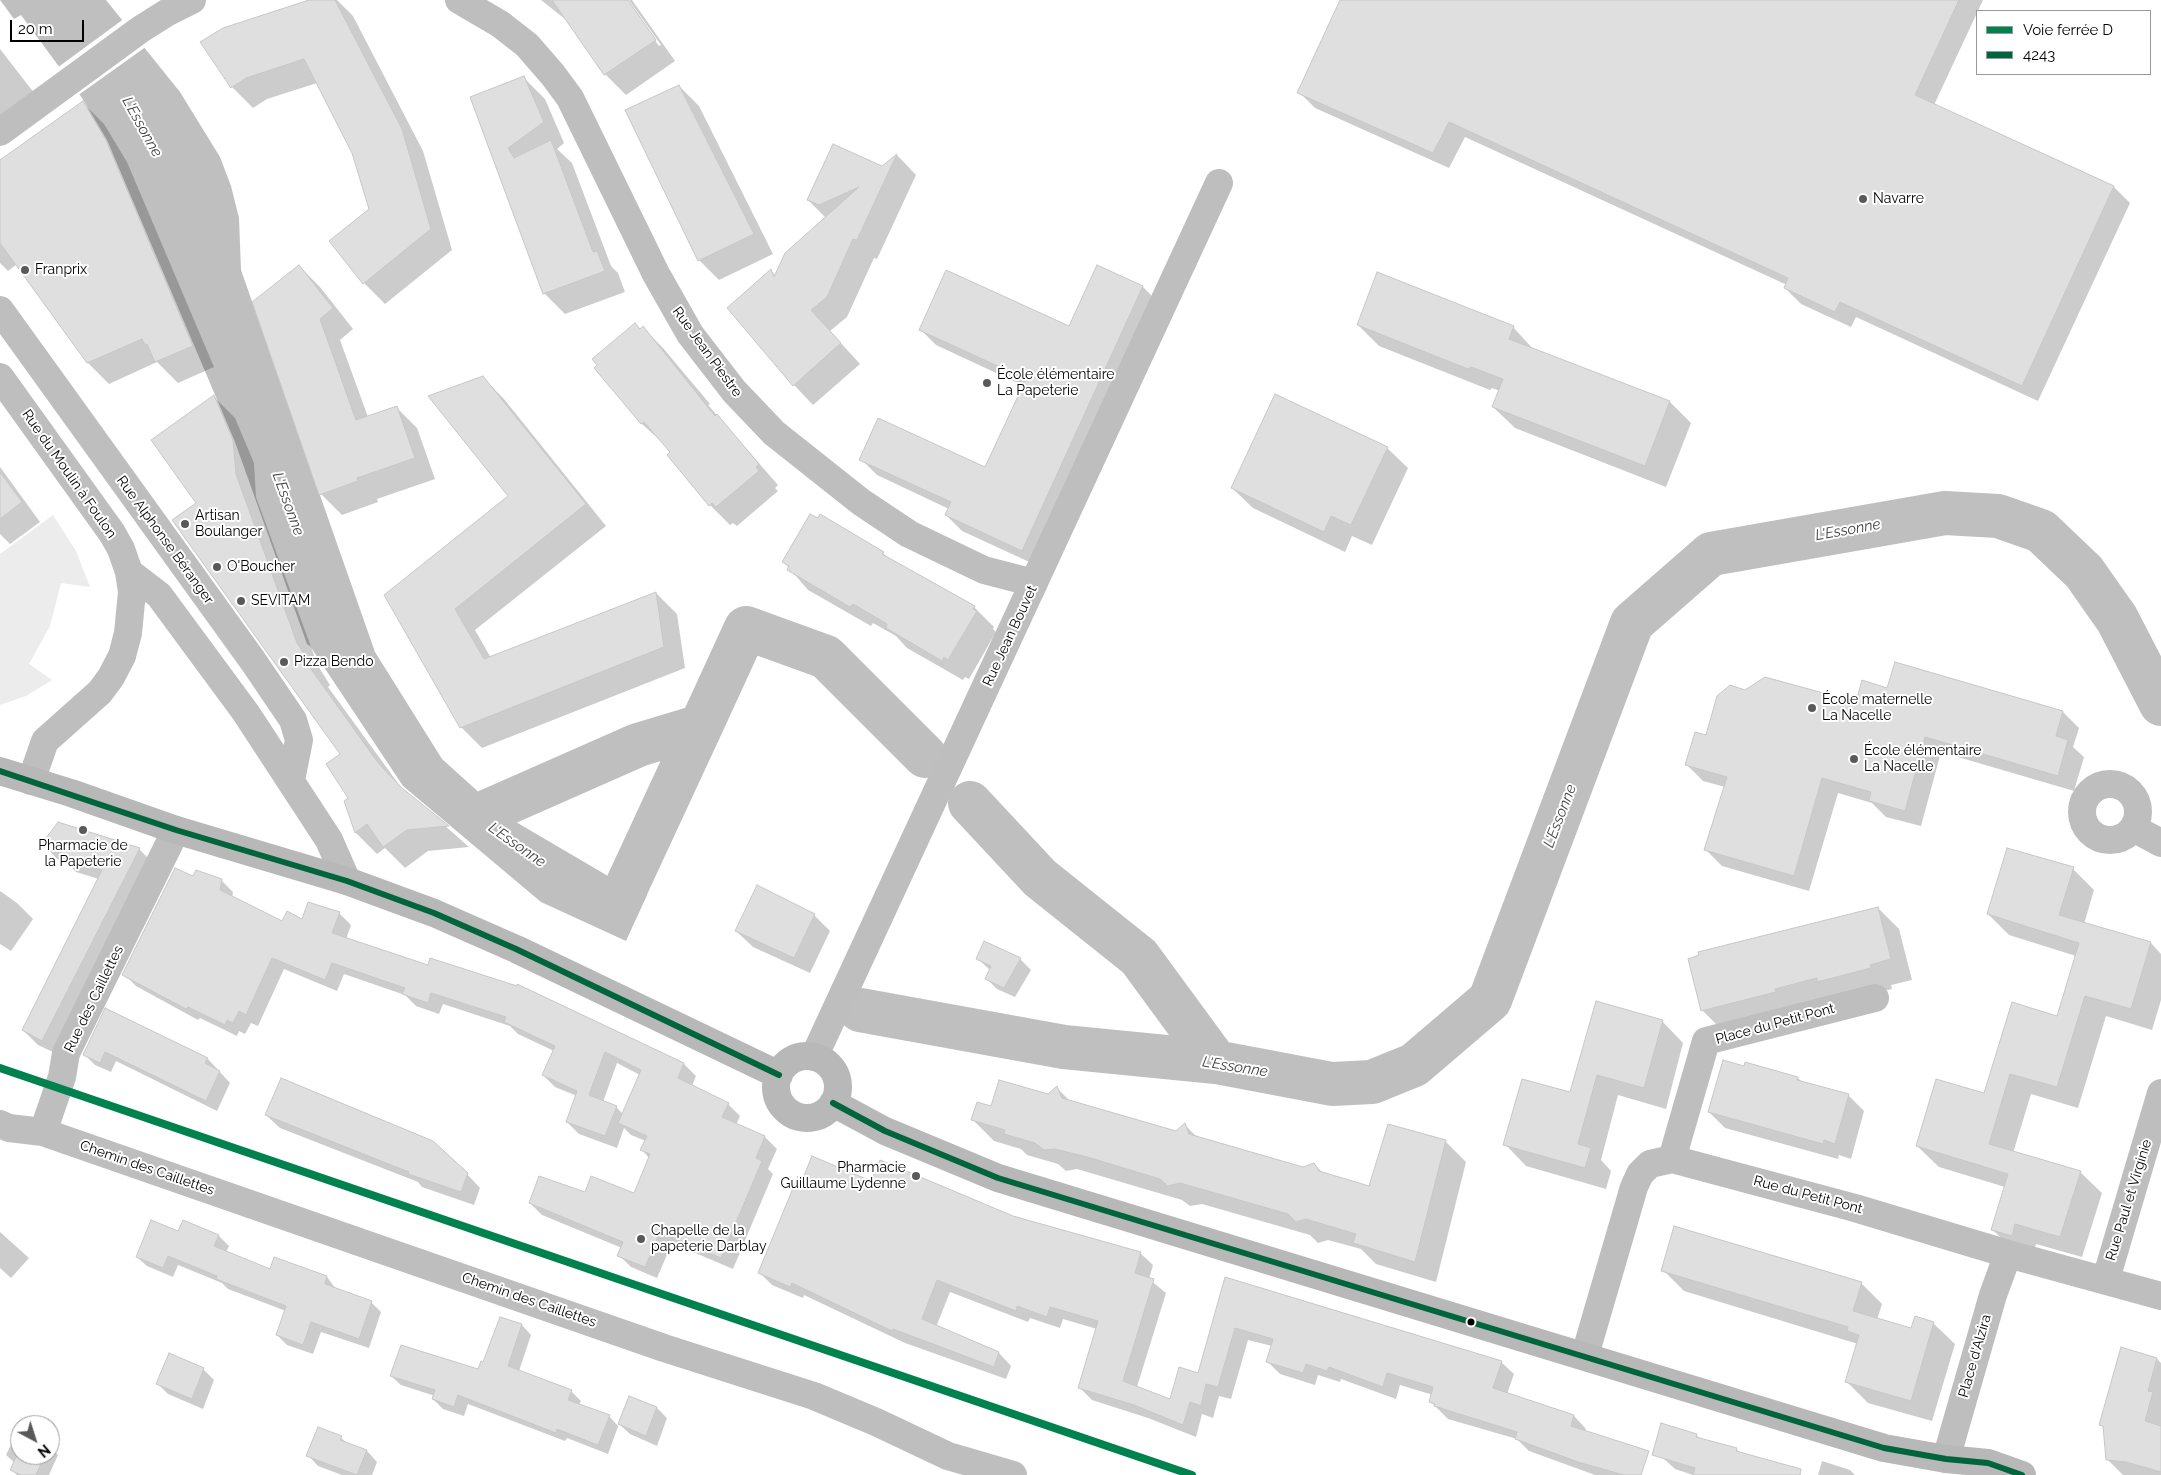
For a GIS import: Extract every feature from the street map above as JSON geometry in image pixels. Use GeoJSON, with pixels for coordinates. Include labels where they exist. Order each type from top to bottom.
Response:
{"type":"FeatureCollection","features":[{"type":"Feature","properties":{"kind":"street"},"geometry":{"type":"LineString","coordinates":[[0,132],[141,29],[192,0]]}},
{"type":"Feature","properties":{"kind":"street","name":"Rue Jean Piestre"},"geometry":{"type":"LineString","coordinates":[[459,0],[500,24],[527,45],[570,98],[664,289],[690,334],[734,391],[774,433],[861,502],[909,534],[984,570],[1034,583]]}},
{"type":"Feature","properties":{"kind":"street","name":"Rue Jean Bouvet"},"geometry":{"type":"LineString","coordinates":[[814,1057],[1219,183]]}},
{"type":"Feature","properties":{"kind":"street","name":"Rue Alphonse Béranger"},"geometry":{"type":"LineString","coordinates":[[0,310],[253,660],[293,720],[299,740],[291,780]]}},
{"type":"Feature","properties":{"kind":"street","name":"Rue du Moulin à Foulon"},"geometry":{"type":"LineString","coordinates":[[0,376],[104,520],[121,549],[129,572],[132,592],[131,610],[122,656],[100,692],[46,741],[32,781]]}},
{"type":"Feature","properties":{"kind":"street"},"geometry":{"type":"LineString","coordinates":[[129,572],[159,594],[291,780],[330,840],[347,881]]}},
{"type":"Feature","properties":{"kind":"street"},"geometry":{"type":"LineString","coordinates":[[0,771],[176,830],[347,881],[434,913],[516,948],[778,1075]]}},
{"type":"Feature","properties":{"kind":"street"},"geometry":{"type":"LineString","coordinates":[[2133,828],[2161,843]]}},
{"type":"Feature","properties":{"kind":"street","name":"Rue des Caillettes"},"geometry":{"type":"LineString","coordinates":[[43,1132],[62,1077],[66,1053],[176,830]]}},
{"type":"Feature","properties":{"kind":"street","name":"Place du Petit Pont"},"geometry":{"type":"LineString","coordinates":[[1672,1159],[1706,1041],[1875,998]]}},
{"type":"Feature","properties":{"kind":"street"},"geometry":{"type":"LineString","coordinates":[[814,1057],[822,1060],[834,1072],[838,1088],[833,1103],[817,1116],[807,1118],[792,1114],[781,1104],[777,1095],[778,1075],[793,1060],[814,1057]]}},
{"type":"Feature","properties":{"kind":"street","name":"Rue Paul et Virginie"},"geometry":{"type":"LineString","coordinates":[[2106,1279],[2161,1093]]}},
{"type":"Feature","properties":{"kind":"street"},"geometry":{"type":"LineString","coordinates":[[833,1103],[885,1131],[998,1178],[1585,1355],[1884,1448],[1946,1459],[1988,1463],[2022,1475]]}},
{"type":"Feature","properties":{"kind":"street"},"geometry":{"type":"LineString","coordinates":[[0,1124],[9,1128],[43,1132]]}},
{"type":"Feature","properties":{"kind":"street","name":"Chemin des Caillettes"},"geometry":{"type":"LineString","coordinates":[[43,1132],[664,1348],[814,1396],[876,1422],[948,1456],[1013,1475]]}},
{"type":"Feature","properties":{"kind":"street"},"geometry":{"type":"LineString","coordinates":[[1585,1355],[1634,1187],[1640,1174],[1650,1164],[1672,1159]]}},
{"type":"Feature","properties":{"kind":"street","name":"Rue du Petit Pont"},"geometry":{"type":"LineString","coordinates":[[1672,1159],[1855,1208],[2008,1254],[2106,1279],[2161,1296]]}},
{"type":"Feature","properties":{"kind":"street","name":"Place d'Alzira"},"geometry":{"type":"LineString","coordinates":[[1946,1459],[1993,1295],[2008,1254]]}},
{"type":"Feature","properties":{"kind":"street"},"geometry":{"type":"LineString","coordinates":[[1946,1459],[1982,1475]]}},
{"type":"Feature","properties":{"kind":"shaded area"},"geometry":{"type":"Polygon","coordinates":[[[53,515],[76,551],[90,587],[61,583],[50,626],[29,664],[52,680],[26,696],[0,705],[0,554],[53,515]]]}},
{"type":"Feature","properties":{"kind":"water"},"geometry":{"type":"Polygon","coordinates":[[[0,0],[106,0],[180,92],[220,157],[231,186],[239,218],[241,270],[375,652],[442,759],[504,815],[608,876],[647,895],[626,941],[541,902],[403,786],[307,644],[235,442],[107,140],[82,98],[21,15],[14,19],[0,0]]]}},
{"type":"Feature","properties":{"kind":"pier"},"geometry":{"type":"Polygon","coordinates":[[[125,18],[147,46],[77,96],[57,68],[125,18]]]}},
{"type":"Feature","properties":{"kind":"building"},"geometry":{"type":"Polygon","coordinates":[[[309,0],[335,0],[402,129],[431,229],[363,284],[329,241],[369,209],[352,153],[304,59],[246,78],[231,88],[200,42],[223,28],[309,0]]]}},
{"type":"Feature","properties":{"kind":"building"},"geometry":{"type":"Polygon","coordinates":[[[552,0],[628,0],[656,40],[604,75],[552,0]]]}},
{"type":"Feature","properties":{"kind":"building","name":"Navarre"},"geometry":{"type":"Polygon","coordinates":[[[1340,0],[1959,0],[1915,95],[2114,186],[2022,386],[1840,302],[1835,312],[1784,288],[1788,278],[1449,122],[1433,153],[1297,93],[1340,0]]]}},
{"type":"Feature","properties":{"kind":"building"},"geometry":{"type":"Polygon","coordinates":[[[524,76],[544,122],[508,148],[514,158],[551,140],[593,252],[597,251],[605,271],[543,294],[470,97],[524,76]]]}},
{"type":"Feature","properties":{"kind":"building"},"geometry":{"type":"Polygon","coordinates":[[[679,85],[754,234],[698,261],[625,110],[679,85]]]}},
{"type":"Feature","properties":{"kind":"building"},"geometry":{"type":"Polygon","coordinates":[[[83,101],[106,140],[193,346],[155,362],[147,344],[145,345],[142,339],[87,363],[0,243],[0,160],[83,101]]]}},
{"type":"Feature","properties":{"kind":"building"},"geometry":{"type":"Polygon","coordinates":[[[833,144],[882,166],[897,154],[857,240],[853,239],[827,297],[811,310],[841,343],[793,386],[727,308],[771,269],[774,277],[785,253],[859,187],[819,205],[807,200],[833,144]]]}},
{"type":"Feature","properties":{"kind":"building"},"geometry":{"type":"Polygon","coordinates":[[[299,265],[333,308],[320,319],[356,420],[397,406],[415,458],[357,478],[358,481],[319,495],[252,302],[299,265]]]}},
{"type":"Feature","properties":{"kind":"building"},"geometry":{"type":"Polygon","coordinates":[[[1097,265],[1143,286],[1022,551],[945,515],[951,502],[859,460],[878,418],[985,467],[1026,379],[919,330],[946,270],[1069,326],[1097,265]]]}},
{"type":"Feature","properties":{"kind":"building"},"geometry":{"type":"Polygon","coordinates":[[[1377,272],[1514,326],[1509,339],[1670,401],[1645,466],[1492,407],[1503,379],[1471,367],[1468,369],[1357,325],[1377,272]]]}},
{"type":"Feature","properties":{"kind":"building"},"geometry":{"type":"Polygon","coordinates":[[[635,323],[640,329],[643,326],[715,416],[717,414],[759,464],[756,467],[759,471],[716,507],[712,503],[709,506],[667,455],[670,452],[644,422],[641,424],[594,368],[597,365],[592,359],[635,323]]]}},
{"type":"Feature","properties":{"kind":"building"},"geometry":{"type":"Polygon","coordinates":[[[483,376],[586,504],[455,609],[484,659],[656,592],[664,647],[460,728],[384,595],[508,496],[428,396],[483,376]]]}},
{"type":"Feature","properties":{"kind":"building"},"geometry":{"type":"Polygon","coordinates":[[[1275,394],[1388,447],[1351,525],[1331,516],[1324,532],[1231,488],[1275,394]]]}},
{"type":"Feature","properties":{"kind":"building"},"geometry":{"type":"Polygon","coordinates":[[[214,395],[233,440],[236,474],[297,643],[310,663],[308,665],[379,764],[402,788],[449,826],[407,830],[383,847],[367,824],[355,833],[344,801],[348,798],[326,764],[340,754],[172,520],[196,503],[151,440],[214,395]]]}},
{"type":"Feature","properties":{"kind":"building"},"geometry":{"type":"Polygon","coordinates":[[[0,472],[22,502],[0,519],[0,472]]]}},
{"type":"Feature","properties":{"kind":"building"},"geometry":{"type":"Polygon","coordinates":[[[810,514],[818,518],[820,514],[884,552],[882,554],[975,606],[973,609],[977,611],[948,660],[944,657],[942,661],[886,628],[887,624],[853,604],[850,607],[787,570],[789,566],[782,562],[810,514]]]}},
{"type":"Feature","properties":{"kind":"building"},"geometry":{"type":"Polygon","coordinates":[[[1895,662],[2063,711],[2056,736],[2068,740],[2058,776],[1925,737],[1905,811],[1869,801],[1871,792],[1822,778],[1794,876],[1704,850],[1727,777],[1685,765],[1695,732],[1706,735],[1717,696],[1730,685],[1745,690],[1765,677],[1856,702],[1862,680],[1887,688],[1895,662]]]}},
{"type":"Feature","properties":{"kind":"building"},"geometry":{"type":"Polygon","coordinates":[[[58,822],[140,848],[42,1041],[22,1030],[102,870],[60,857],[62,853],[41,845],[58,822]]]}},
{"type":"Feature","properties":{"kind":"building"},"geometry":{"type":"Polygon","coordinates":[[[2007,848],[2074,867],[2059,915],[2151,942],[2131,1009],[2085,996],[2057,1087],[2010,1074],[1989,1144],[2081,1171],[2060,1237],[2015,1224],[2012,1236],[1991,1230],[2008,1174],[1916,1146],[1936,1079],[1984,1093],[2012,1002],[2057,1016],[2079,943],[1987,914],[2007,848]]]}},
{"type":"Feature","properties":{"kind":"building"},"geometry":{"type":"Polygon","coordinates":[[[175,868],[193,876],[196,870],[222,879],[220,890],[282,921],[287,911],[302,919],[308,902],[340,912],[332,933],[428,965],[430,958],[517,986],[517,984],[684,1063],[678,1078],[729,1103],[722,1117],[765,1136],[756,1158],[762,1161],[721,1258],[660,1232],[645,1267],[617,1256],[623,1242],[529,1203],[539,1176],[585,1192],[591,1176],[634,1193],[650,1154],[640,1150],[647,1136],[618,1123],[641,1070],[605,1052],[589,1095],[617,1106],[605,1136],[566,1122],[577,1091],[542,1075],[555,1046],[504,1022],[506,1017],[431,993],[428,1003],[402,994],[405,988],[332,963],[325,980],[272,958],[246,1015],[239,1011],[233,1023],[227,1020],[225,1025],[188,1007],[186,1009],[122,975],[175,868]]]}},
{"type":"Feature","properties":{"kind":"building"},"geometry":{"type":"Polygon","coordinates":[[[757,885],[815,914],[794,958],[735,931],[757,885]]]}},
{"type":"Feature","properties":{"kind":"building"},"geometry":{"type":"Polygon","coordinates":[[[1878,907],[1891,959],[1870,965],[1871,968],[1817,982],[1817,978],[1775,989],[1776,992],[1701,1011],[1688,959],[1699,955],[1698,952],[1878,907]]]}},
{"type":"Feature","properties":{"kind":"building"},"geometry":{"type":"Polygon","coordinates":[[[984,941],[1021,958],[1004,988],[985,979],[991,966],[976,959],[984,941]]]}},
{"type":"Feature","properties":{"kind":"building"},"geometry":{"type":"Polygon","coordinates":[[[1596,1001],[1663,1020],[1644,1088],[1597,1075],[1578,1144],[1591,1148],[1585,1168],[1503,1145],[1522,1079],[1570,1092],[1596,1001]]]}},
{"type":"Feature","properties":{"kind":"building"},"geometry":{"type":"Polygon","coordinates":[[[105,1008],[208,1058],[205,1063],[220,1071],[206,1101],[105,1052],[100,1063],[83,1055],[105,1008]]]}},
{"type":"Feature","properties":{"kind":"building"},"geometry":{"type":"Polygon","coordinates":[[[1723,1060],[1744,1066],[1745,1062],[1798,1077],[1797,1080],[1849,1094],[1835,1144],[1824,1140],[1823,1144],[1708,1112],[1723,1060]]]}},
{"type":"Feature","properties":{"kind":"building"},"geometry":{"type":"Polygon","coordinates":[[[281,1078],[433,1141],[468,1173],[461,1192],[408,1174],[409,1172],[265,1115],[281,1078]]]}},
{"type":"Feature","properties":{"kind":"building"},"geometry":{"type":"Polygon","coordinates":[[[999,1080],[1048,1094],[1057,1086],[1062,1098],[1176,1131],[1185,1123],[1189,1134],[1303,1167],[1314,1163],[1319,1171],[1369,1186],[1388,1124],[1446,1140],[1415,1262],[1353,1243],[1356,1234],[1306,1219],[1296,1222],[1288,1214],[1180,1183],[1168,1186],[1160,1179],[1087,1157],[1055,1149],[1044,1150],[1035,1143],[1004,1134],[1005,1130],[971,1120],[977,1102],[991,1106],[999,1080]]]}},
{"type":"Feature","properties":{"kind":"building"},"geometry":{"type":"Polygon","coordinates":[[[812,1156],[871,1181],[880,1160],[1013,1216],[1141,1252],[1135,1273],[1154,1279],[1123,1381],[1170,1399],[1179,1367],[1198,1373],[1225,1277],[1502,1361],[1493,1388],[1574,1415],[1571,1426],[1649,1451],[1641,1475],[1624,1475],[1581,1463],[1515,1439],[1517,1432],[1434,1406],[1435,1404],[1429,1402],[1433,1387],[1387,1373],[1383,1387],[1329,1367],[1327,1371],[1306,1364],[1303,1373],[1266,1362],[1273,1339],[1235,1328],[1218,1387],[1206,1384],[1201,1406],[1190,1402],[1183,1425],[1134,1405],[1078,1388],[1098,1321],[1050,1307],[1047,1317],[1017,1306],[1016,1311],[937,1280],[922,1319],[999,1352],[994,1367],[893,1329],[892,1331],[792,1283],[790,1287],[758,1273],[798,1176],[803,1178],[812,1156]]]}},
{"type":"Feature","properties":{"kind":"building"},"geometry":{"type":"Polygon","coordinates":[[[151,1220],[178,1231],[183,1220],[219,1235],[214,1246],[270,1269],[274,1257],[327,1276],[325,1284],[372,1301],[359,1339],[311,1322],[303,1345],[276,1335],[286,1306],[216,1279],[217,1276],[168,1256],[163,1268],[136,1257],[151,1220]]]}},
{"type":"Feature","properties":{"kind":"building"},"geometry":{"type":"Polygon","coordinates":[[[1674,1226],[1862,1282],[1853,1311],[1911,1328],[1915,1316],[1934,1322],[1911,1401],[1845,1382],[1859,1335],[1847,1331],[1848,1327],[1661,1271],[1674,1226]]]}},
{"type":"Feature","properties":{"kind":"building"},"geometry":{"type":"Polygon","coordinates":[[[500,1317],[522,1324],[508,1366],[572,1390],[568,1400],[610,1415],[598,1445],[557,1429],[556,1433],[458,1395],[454,1407],[432,1399],[435,1390],[390,1376],[401,1345],[478,1369],[481,1361],[483,1362],[500,1317]]]}},
{"type":"Feature","properties":{"kind":"building"},"geometry":{"type":"Polygon","coordinates":[[[2121,1347],[2157,1358],[2148,1391],[2153,1392],[2145,1421],[2161,1426],[2161,1472],[2126,1462],[2106,1460],[2103,1426],[2099,1425],[2121,1347]]]}},
{"type":"Feature","properties":{"kind":"building"},"geometry":{"type":"Polygon","coordinates":[[[169,1353],[204,1368],[192,1399],[156,1384],[169,1353]]]}},
{"type":"Feature","properties":{"kind":"building"},"geometry":{"type":"Polygon","coordinates":[[[629,1396],[657,1407],[646,1436],[618,1424],[629,1396]]]}},
{"type":"Feature","properties":{"kind":"building"},"geometry":{"type":"Polygon","coordinates":[[[1661,1423],[1697,1434],[1696,1437],[1737,1448],[1736,1451],[1801,1469],[1800,1475],[1693,1475],[1695,1468],[1652,1455],[1661,1423]]]}},
{"type":"Feature","properties":{"kind":"building"},"geometry":{"type":"Polygon","coordinates":[[[318,1427],[342,1436],[340,1440],[367,1450],[357,1475],[306,1456],[318,1427]]]}},
{"type":"Feature","properties":{"kind":"building"},"geometry":{"type":"Polygon","coordinates":[[[12,1465],[40,1465],[36,1475],[21,1475],[10,1470],[12,1465]]]}},
{"type":"Feature","properties":{"kind":"waterway","name":"L'Essonne"},"geometry":{"type":"LineString","coordinates":[[860,1010],[1064,1047],[1216,1062],[1332,1084],[1372,1082],[1414,1065],[1490,1000],[1632,623],[1711,554],[1945,513],[1998,516],[2041,531],[2084,572],[2117,619],[2161,704]]}},
{"type":"Feature","properties":{"kind":"waterway"},"geometry":{"type":"LineString","coordinates":[[477,816],[638,745],[701,726],[746,628],[826,657],[925,756]]}},
{"type":"Feature","properties":{"kind":"waterway"},"geometry":{"type":"LineString","coordinates":[[617,907],[701,726]]}},
{"type":"Feature","properties":{"kind":"waterway"},"geometry":{"type":"LineString","coordinates":[[970,803],[1040,878],[1139,957],[1216,1062]]}},
{"type":"Feature","properties":{"kind":"rail line","name":"D"},"geometry":{"type":"LineString","coordinates":[[0,1068],[1192,1475]]}},
{"type":"Feature","properties":{"kind":"transit line","name":"4243"},"geometry":{"type":"LineString","coordinates":[[0,771],[176,830],[347,881],[434,913],[516,949],[779,1075]]}},
{"type":"Feature","properties":{"kind":"transit line","name":"4243"},"geometry":{"type":"LineString","coordinates":[[833,1103],[885,1131],[998,1178],[1884,1448],[1946,1459],[1988,1463],[2022,1475]]}},
{"type":"Feature","properties":{"kind":"place","name":"Navarre"},"geometry":{"type":"Point","coordinates":[1863,199]}},
{"type":"Feature","properties":{"kind":"place","name":"Franprix"},"geometry":{"type":"Point","coordinates":[25,270]}},
{"type":"Feature","properties":{"kind":"place","name":"École élémentaire La Papeterie"},"geometry":{"type":"Point","coordinates":[987,383]}},
{"type":"Feature","properties":{"kind":"place","name":"Artisan Boulanger"},"geometry":{"type":"Point","coordinates":[185,524]}},
{"type":"Feature","properties":{"kind":"place","name":"O'Boucher"},"geometry":{"type":"Point","coordinates":[217,567]}},
{"type":"Feature","properties":{"kind":"place","name":"SEVITAM"},"geometry":{"type":"Point","coordinates":[241,601]}},
{"type":"Feature","properties":{"kind":"place","name":"Pizza Bendo"},"geometry":{"type":"Point","coordinates":[284,662]}},
{"type":"Feature","properties":{"kind":"place","name":"École maternelle La Nacelle"},"geometry":{"type":"Point","coordinates":[1812,708]}},
{"type":"Feature","properties":{"kind":"place","name":"École élémentaire La Nacelle"},"geometry":{"type":"Point","coordinates":[1854,759]}},
{"type":"Feature","properties":{"kind":"place","name":"Pharmacie de la Papeterie"},"geometry":{"type":"Point","coordinates":[83,830]}},
{"type":"Feature","properties":{"kind":"place","name":"Pharmacie Guillaume Lydenne"},"geometry":{"type":"Point","coordinates":[916,1176]}},
{"type":"Feature","properties":{"kind":"place","name":"Chapelle de la papeterie Darblay"},"geometry":{"type":"Point","coordinates":[641,1239]}}]}
